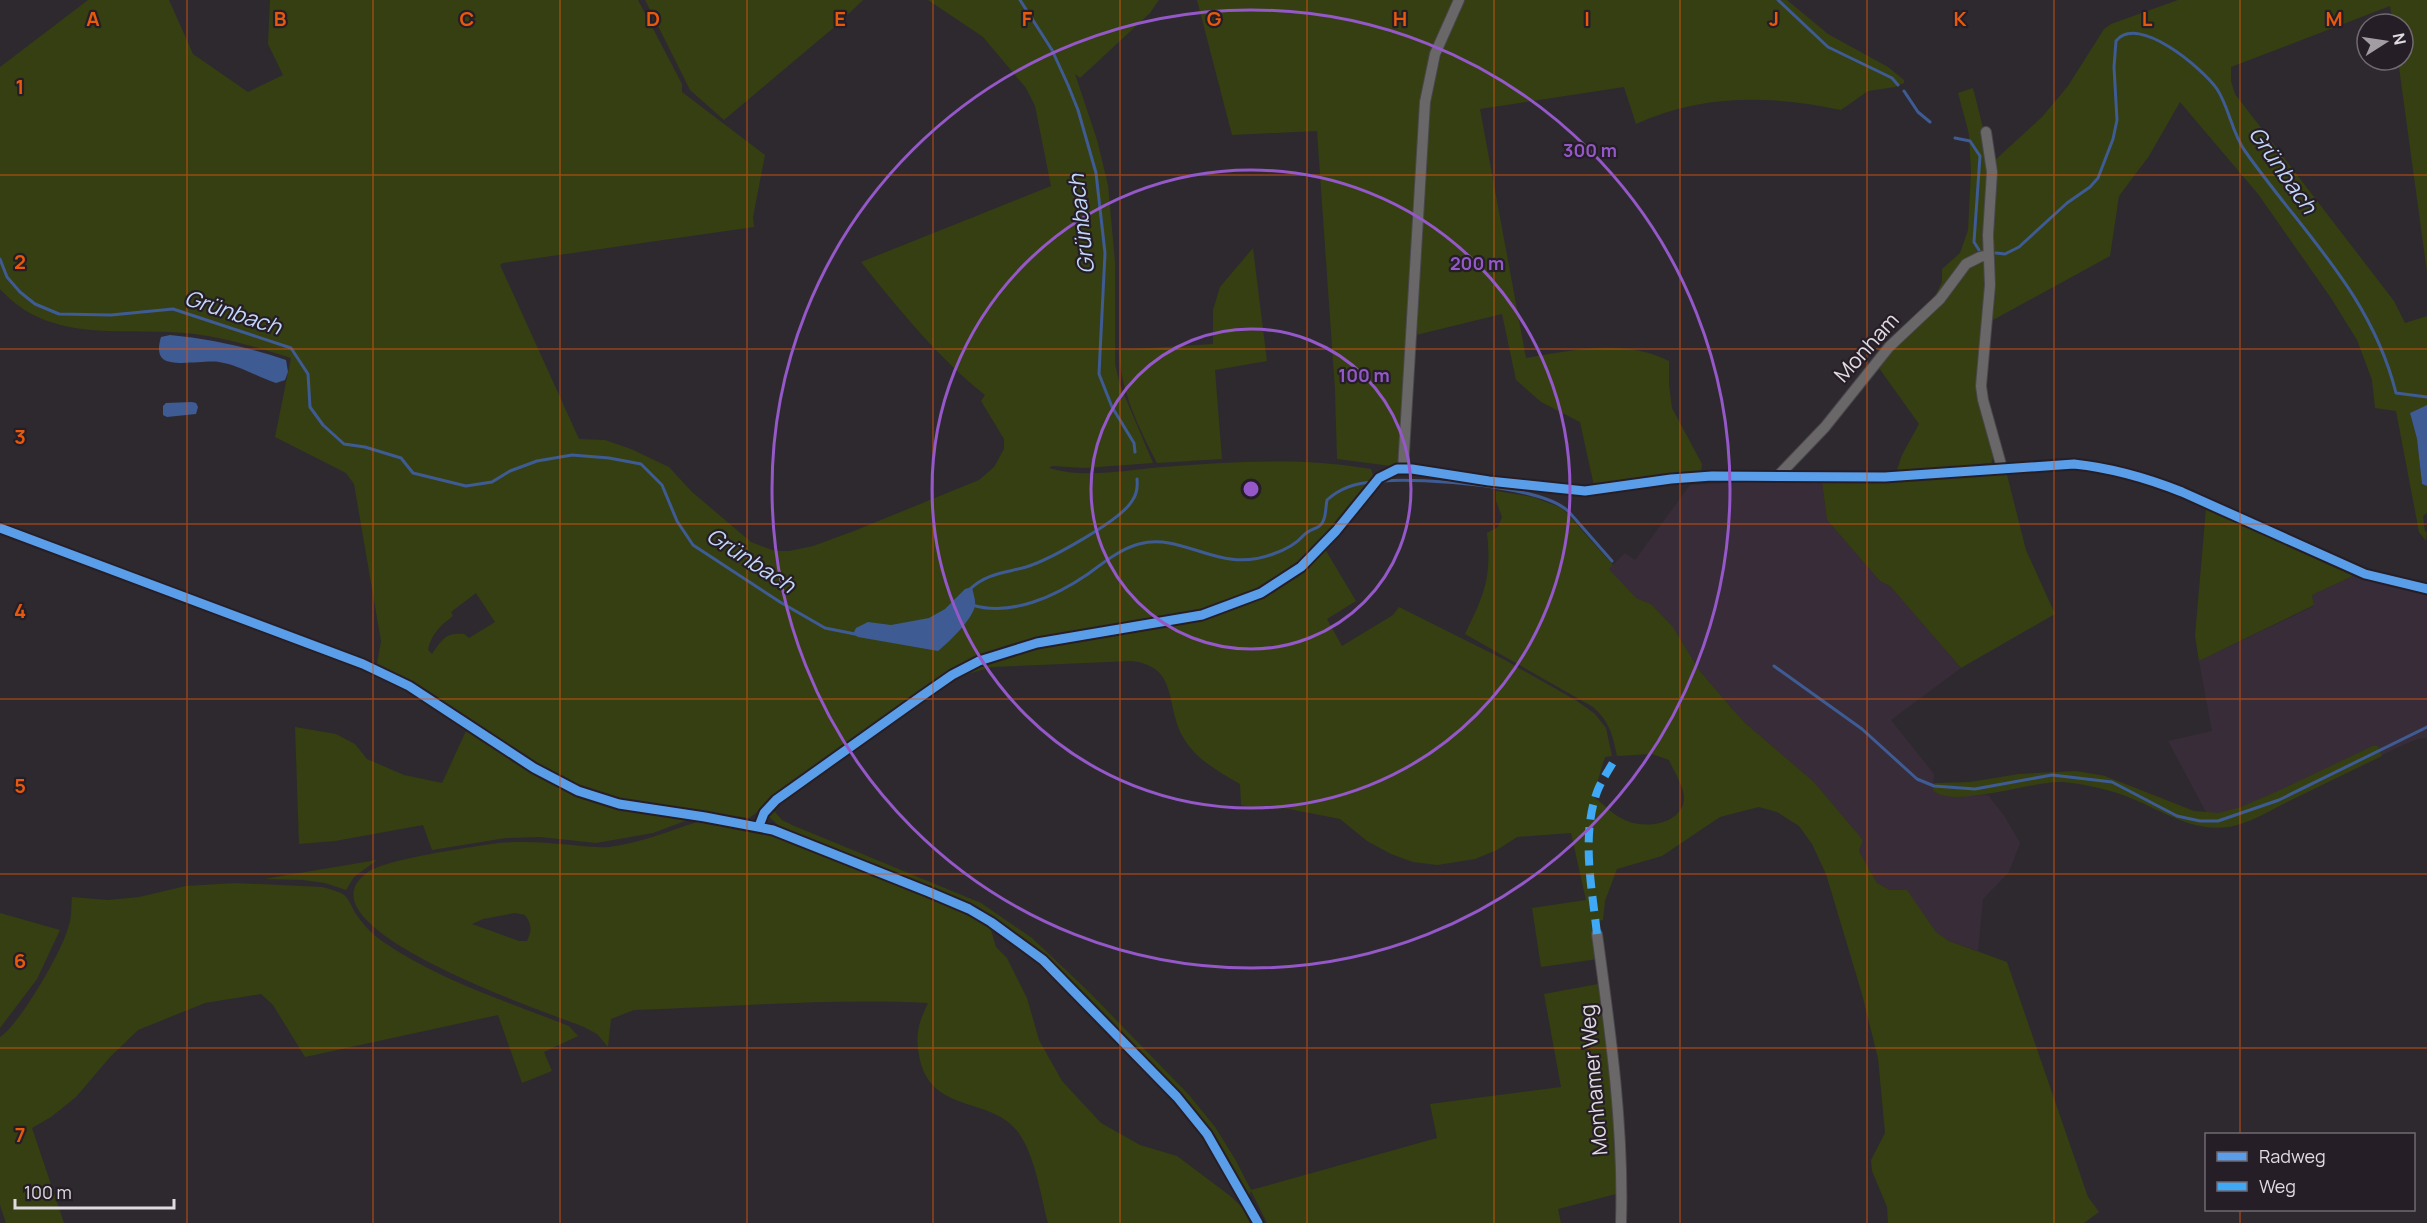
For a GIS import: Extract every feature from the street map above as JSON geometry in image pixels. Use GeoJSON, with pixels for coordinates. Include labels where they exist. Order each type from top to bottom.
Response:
{"type":"FeatureCollection","features":[{"type":"Feature","properties":{"kind":"street"},"geometry":{"type":"LineString","coordinates":[[1403,469],[1425,102],[1435,54],[1459,0]]}},
{"type":"Feature","properties":{"kind":"street"},"geometry":{"type":"LineString","coordinates":[[1986,132],[1992,172],[1988,255],[1990,285],[1981,386],[2002,468]]}},
{"type":"Feature","properties":{"kind":"street","name":"Monham"},"geometry":{"type":"LineString","coordinates":[[1779,476],[1825,427],[1889,347],[1940,299],[1966,264],[1980,256],[1988,255]]}},
{"type":"Feature","properties":{"kind":"street"},"geometry":{"type":"LineString","coordinates":[[759,826],[764,813],[776,800],[952,675],[979,661],[1037,643],[1202,615],[1261,593],[1301,567],[1317,552],[1379,478],[1391,471],[1403,469],[1572,491],[1600,490],[1681,478],[1885,477],[2074,464],[2135,475],[2182,492],[2365,574],[2427,590]]}},
{"type":"Feature","properties":{"kind":"street"},"geometry":{"type":"LineString","coordinates":[[0,528],[363,664],[409,686],[534,768],[578,791],[619,804],[759,826],[969,909],[1026,946],[1105,1022],[1177,1097],[1207,1134],[1258,1223]]}},
{"type":"Feature","properties":{"kind":"street","name":"Monhamer Weg"},"geometry":{"type":"LineString","coordinates":[[1597,934],[1616,1088],[1622,1223]]}},
{"type":"Feature","properties":{"kind":"shaded area"},"geometry":{"type":"Polygon","coordinates":[[[1784,480],[1822,482],[1827,520],[1880,581],[1890,586],[1961,668],[1891,720],[1934,774],[1933,790],[1956,796],[1988,795],[2005,817],[2020,843],[2009,872],[1983,899],[1978,951],[1949,941],[1936,932],[1907,891],[1890,890],[1877,883],[1859,851],[1863,840],[1814,782],[1744,722],[1699,670],[1673,627],[1651,604],[1636,598],[1609,569],[1625,553],[1635,560],[1690,485],[1784,480]]]}},
{"type":"Feature","properties":{"kind":"shaded area"},"geometry":{"type":"Polygon","coordinates":[[[2355,575],[2427,593],[2427,738],[2420,738],[2403,745],[2253,818],[2229,827],[2214,827],[2168,741],[2212,731],[2199,661],[2314,606],[2312,595],[2355,575]]]}},
{"type":"Feature","properties":{"kind":"green space"},"geometry":{"type":"Polygon","coordinates":[[[88,0],[169,0],[193,54],[248,92],[283,75],[268,44],[270,0],[638,0],[682,84],[682,92],[765,155],[753,217],[754,227],[500,265],[579,439],[605,440],[631,449],[669,467],[691,491],[751,542],[775,551],[789,551],[813,546],[854,531],[979,480],[994,467],[1004,449],[1004,439],[981,401],[985,395],[935,349],[861,262],[1051,186],[1035,106],[1026,88],[983,37],[928,0],[1159,0],[1150,13],[1080,78],[1075,74],[1097,140],[1108,185],[1115,262],[1115,364],[1120,385],[1153,463],[1085,468],[1052,466],[1049,468],[1077,473],[1106,473],[1264,461],[1315,463],[1371,469],[1374,478],[1336,526],[1302,561],[1245,596],[1214,608],[1026,641],[972,660],[749,818],[636,802],[600,794],[572,784],[534,763],[458,711],[377,664],[381,641],[354,484],[346,473],[275,437],[291,358],[231,341],[194,334],[91,330],[66,326],[42,319],[20,307],[0,289],[0,67],[88,0]],[[476,593],[451,612],[453,616],[437,630],[428,650],[432,654],[441,641],[452,634],[464,634],[469,638],[495,622],[476,593]]]}},
{"type":"Feature","properties":{"kind":"green space"},"geometry":{"type":"Polygon","coordinates":[[[645,0],[863,0],[838,24],[724,120],[690,90],[645,0]]]}},
{"type":"Feature","properties":{"kind":"green space"},"geometry":{"type":"Polygon","coordinates":[[[1197,0],[1455,0],[1428,68],[1400,459],[1397,464],[1391,466],[1337,459],[1335,390],[1317,131],[1232,135],[1197,0]]]}},
{"type":"Feature","properties":{"kind":"green space"},"geometry":{"type":"Polygon","coordinates":[[[1464,0],[1787,0],[1828,34],[1888,67],[1904,80],[1904,83],[1895,87],[1868,91],[1841,110],[1789,102],[1737,100],[1686,107],[1636,124],[1624,87],[1480,109],[1526,358],[1580,349],[1617,348],[1652,354],[1669,361],[1672,408],[1702,464],[1701,472],[1594,486],[1580,422],[1541,402],[1516,380],[1502,314],[1416,335],[1427,122],[1440,60],[1464,0]]]}},
{"type":"Feature","properties":{"kind":"green space"},"geometry":{"type":"Polygon","coordinates":[[[2178,0],[2427,0],[2427,272],[2400,72],[2415,72],[2415,12],[2391,12],[2390,6],[2374,12],[2355,12],[2355,19],[2231,67],[2231,81],[2235,94],[2394,301],[2405,323],[2427,316],[2427,405],[2410,413],[2417,439],[2422,484],[2427,486],[2427,513],[2423,516],[2425,532],[2427,531],[2426,541],[2419,532],[2396,411],[2375,408],[2372,380],[2357,340],[2331,298],[2258,194],[2180,102],[2149,156],[2119,196],[2110,256],[1984,325],[1979,366],[1994,456],[1991,463],[1896,473],[1902,455],[1919,424],[1879,368],[1888,353],[1936,294],[1942,282],[1942,269],[1960,253],[1968,230],[1971,172],[1969,134],[1958,93],[1973,88],[1988,148],[1994,161],[2042,117],[2068,86],[2104,29],[2111,24],[2178,0]]]}},
{"type":"Feature","properties":{"kind":"green space"},"geometry":{"type":"Polygon","coordinates":[[[1253,248],[1267,361],[1215,370],[1222,459],[1157,463],[1137,422],[1127,394],[1119,350],[1213,344],[1213,310],[1220,287],[1253,248]]]}},
{"type":"Feature","properties":{"kind":"green space"},"geometry":{"type":"Polygon","coordinates":[[[2006,471],[2026,550],[2055,614],[1961,668],[1890,586],[1880,581],[1827,520],[1822,482],[1896,481],[2006,471]]]}},
{"type":"Feature","properties":{"kind":"green space"},"geometry":{"type":"Polygon","coordinates":[[[1496,491],[1533,497],[1562,508],[1613,565],[1609,569],[1636,598],[1651,604],[1673,627],[1699,670],[1744,722],[1814,782],[1863,840],[1859,851],[1877,883],[1890,890],[1907,890],[1936,932],[1949,941],[2007,962],[2088,1197],[2099,1212],[2084,1223],[1888,1223],[1887,1207],[1872,1171],[1871,1160],[1885,1133],[1878,1058],[1862,994],[1826,874],[1812,844],[1799,826],[1777,812],[1759,807],[1720,817],[1662,856],[1617,869],[1605,901],[1603,920],[1593,922],[1598,959],[1541,967],[1532,908],[1586,900],[1571,833],[1517,837],[1497,850],[1475,859],[1437,865],[1413,862],[1391,854],[1367,841],[1340,819],[1284,808],[1262,810],[1241,805],[1240,784],[1208,764],[1188,745],[1178,725],[1164,679],[1157,670],[1146,664],[1131,661],[992,667],[968,674],[938,689],[984,663],[1019,652],[1154,628],[1236,609],[1257,599],[1325,549],[1356,601],[1327,619],[1342,646],[1393,615],[1399,607],[1505,660],[1577,701],[1595,714],[1606,728],[1612,756],[1605,757],[1593,796],[1618,817],[1627,821],[1653,824],[1670,819],[1682,807],[1684,795],[1669,760],[1652,754],[1617,756],[1610,729],[1593,707],[1465,634],[1485,586],[1488,562],[1487,533],[1498,527],[1502,517],[1496,501],[1496,491]]]}},
{"type":"Feature","properties":{"kind":"green space"},"geometry":{"type":"Polygon","coordinates":[[[2206,508],[2258,529],[2355,575],[2312,595],[2314,605],[2199,661],[2195,636],[2206,508]]]}},
{"type":"Feature","properties":{"kind":"green space"},"geometry":{"type":"Polygon","coordinates":[[[295,727],[336,734],[355,744],[367,759],[404,775],[442,783],[467,729],[531,771],[565,790],[612,807],[635,812],[693,818],[653,833],[596,843],[540,837],[506,838],[432,850],[423,825],[335,841],[299,844],[295,727]]]}},
{"type":"Feature","properties":{"kind":"green space"},"geometry":{"type":"Polygon","coordinates":[[[2373,746],[2378,746],[2382,756],[2259,817],[2228,827],[2215,828],[2191,824],[2116,793],[2072,783],[2050,783],[1957,797],[1943,795],[1933,790],[1934,783],[1970,782],[2019,774],[2076,771],[2105,776],[2194,811],[2219,813],[2241,807],[2278,791],[2373,746]]]}},
{"type":"Feature","properties":{"kind":"green space"},"geometry":{"type":"Polygon","coordinates":[[[774,807],[774,811],[782,820],[792,825],[981,903],[1032,938],[1090,993],[1189,1095],[1215,1127],[1251,1190],[1437,1138],[1430,1104],[1561,1087],[1544,994],[1598,984],[1611,1087],[1620,1193],[1558,1209],[1561,1223],[1267,1223],[1251,1191],[1249,1196],[1217,1142],[1050,962],[1027,942],[1004,925],[950,895],[778,825],[768,816],[774,807]]]}},
{"type":"Feature","properties":{"kind":"green space"},"geometry":{"type":"Polygon","coordinates":[[[706,819],[765,831],[791,840],[964,912],[990,927],[996,947],[1007,958],[1027,998],[1039,1040],[1062,1081],[1101,1123],[1140,1145],[1177,1156],[1229,1195],[1243,1208],[1250,1223],[1048,1223],[1037,1176],[1018,1132],[1006,1121],[992,1113],[947,1096],[935,1087],[925,1074],[919,1055],[918,1034],[928,1003],[818,1002],[634,1010],[611,1019],[608,1047],[597,1034],[584,1027],[482,987],[436,966],[394,942],[364,918],[353,894],[368,872],[409,858],[508,842],[609,847],[646,839],[706,819]],[[515,913],[483,919],[472,924],[519,941],[527,941],[530,928],[525,915],[515,913]]]}},
{"type":"Feature","properties":{"kind":"green space"},"geometry":{"type":"Polygon","coordinates":[[[377,860],[354,877],[346,890],[325,883],[303,880],[264,879],[377,860]]]}},
{"type":"Feature","properties":{"kind":"green space"},"geometry":{"type":"Polygon","coordinates":[[[235,883],[322,887],[339,892],[346,897],[369,930],[405,956],[474,989],[569,1026],[578,1036],[544,1052],[552,1071],[522,1083],[498,1015],[305,1057],[273,1005],[261,994],[205,1003],[138,1030],[110,1057],[76,1097],[51,1117],[32,1128],[64,1223],[6,1223],[0,1205],[0,1037],[18,1018],[40,986],[58,951],[70,922],[72,897],[108,900],[139,897],[186,886],[235,883]]]}},
{"type":"Feature","properties":{"kind":"green space"},"geometry":{"type":"Polygon","coordinates":[[[0,913],[60,930],[37,979],[0,1028],[0,913]]]}},
{"type":"Feature","properties":{"kind":"water"},"geometry":{"type":"Polygon","coordinates":[[[170,335],[229,344],[272,355],[286,360],[288,372],[285,380],[276,383],[219,362],[174,363],[163,359],[159,351],[161,337],[170,335]]]}},
{"type":"Feature","properties":{"kind":"water"},"geometry":{"type":"Polygon","coordinates":[[[192,402],[198,407],[196,414],[167,417],[163,415],[163,406],[166,403],[192,402]]]}},
{"type":"Feature","properties":{"kind":"water"},"geometry":{"type":"Polygon","coordinates":[[[2427,405],[2427,486],[2422,484],[2417,439],[2410,413],[2427,405]]]}},
{"type":"Feature","properties":{"kind":"water"},"geometry":{"type":"Polygon","coordinates":[[[972,587],[975,604],[970,618],[938,651],[858,637],[853,634],[856,628],[868,622],[891,625],[929,618],[945,609],[965,589],[972,587]]]}},
{"type":"Feature","properties":{"kind":"waterway","name":"Grünbach"},"geometry":{"type":"LineString","coordinates":[[1020,0],[1052,50],[1068,85],[1078,110],[1096,173],[1105,253],[1099,374],[1112,407],[1134,443],[1135,452]]}},
{"type":"Feature","properties":{"kind":"waterway","name":"Grünbach"},"geometry":{"type":"LineString","coordinates":[[1778,0],[1828,47],[1892,78],[1898,85]]}},
{"type":"Feature","properties":{"kind":"waterway","name":"Grünbach"},"geometry":{"type":"LineString","coordinates":[[1996,253],[2005,254],[2019,247],[2098,178],[2113,139],[2117,120],[2114,67],[2116,41],[2126,34],[2139,34],[2154,39],[2185,58],[2217,89],[2245,151],[2332,264],[2370,324],[2385,357],[2396,393],[2427,397]]}},
{"type":"Feature","properties":{"kind":"waterway","name":"Grünbach"},"geometry":{"type":"LineString","coordinates":[[1904,91],[1918,112],[1930,122]]}},
{"type":"Feature","properties":{"kind":"waterway","name":"Grünbach"},"geometry":{"type":"LineString","coordinates":[[1955,138],[1970,141],[1980,156],[1974,242],[1979,250]]}},
{"type":"Feature","properties":{"kind":"waterway","name":"Grünbach"},"geometry":{"type":"LineString","coordinates":[[0,259],[7,277],[20,292],[35,304],[59,314],[111,315],[173,309],[291,348],[308,374],[310,407],[323,425],[344,444],[365,447],[401,458],[413,473],[466,486],[492,482],[510,471],[537,461],[572,455],[609,458],[641,464],[662,485],[677,521],[693,545],[780,602],[825,628],[855,634]]}},
{"type":"Feature","properties":{"kind":"waterway","name":"Grünbach"},"geometry":{"type":"LineString","coordinates":[[970,589],[990,577],[1051,557],[1099,529],[1114,519],[1132,501],[1137,491],[1137,479]]}},
{"type":"Feature","properties":{"kind":"waterway"},"geometry":{"type":"LineString","coordinates":[[1382,481],[1452,482],[1534,495],[1555,503],[1569,512],[1612,561]]}},
{"type":"Feature","properties":{"kind":"waterway"},"geometry":{"type":"LineString","coordinates":[[972,605],[1002,608],[1048,597],[1088,574],[1118,553],[1139,544],[1172,543],[1235,560],[1253,559],[1273,554],[1282,551],[1307,532],[1320,526],[1325,516],[1327,500],[1337,492],[1348,487],[1373,482]]}},
{"type":"Feature","properties":{"kind":"waterway"},"geometry":{"type":"LineString","coordinates":[[1774,666],[1862,729],[1917,779],[1934,786],[1975,789],[2052,775],[2112,782],[2177,816],[2200,821],[2218,821],[2279,800],[2427,727]]}},
{"type":"Feature","properties":{"kind":"marked path"},"geometry":{"type":"LineString","coordinates":[[1597,934],[1589,863],[1590,827],[1597,792],[1615,759]]}},
{"type":"Feature","properties":{"kind":"cycle path"},"geometry":{"type":"LineString","coordinates":[[759,826],[764,813],[776,800],[952,675],[979,661],[1037,643],[1202,615],[1261,593],[1301,567],[1336,531],[1379,478],[1397,469],[1585,491],[1671,479],[1712,476],[1885,477],[2074,464],[2116,471],[2169,487],[2365,574],[2427,589]]}},
{"type":"Feature","properties":{"kind":"cycle path"},"geometry":{"type":"LineString","coordinates":[[0,528],[363,664],[409,686],[534,768],[578,791],[619,804],[773,830],[969,909],[1043,960],[1177,1097],[1207,1134],[1258,1223]]}}]}
